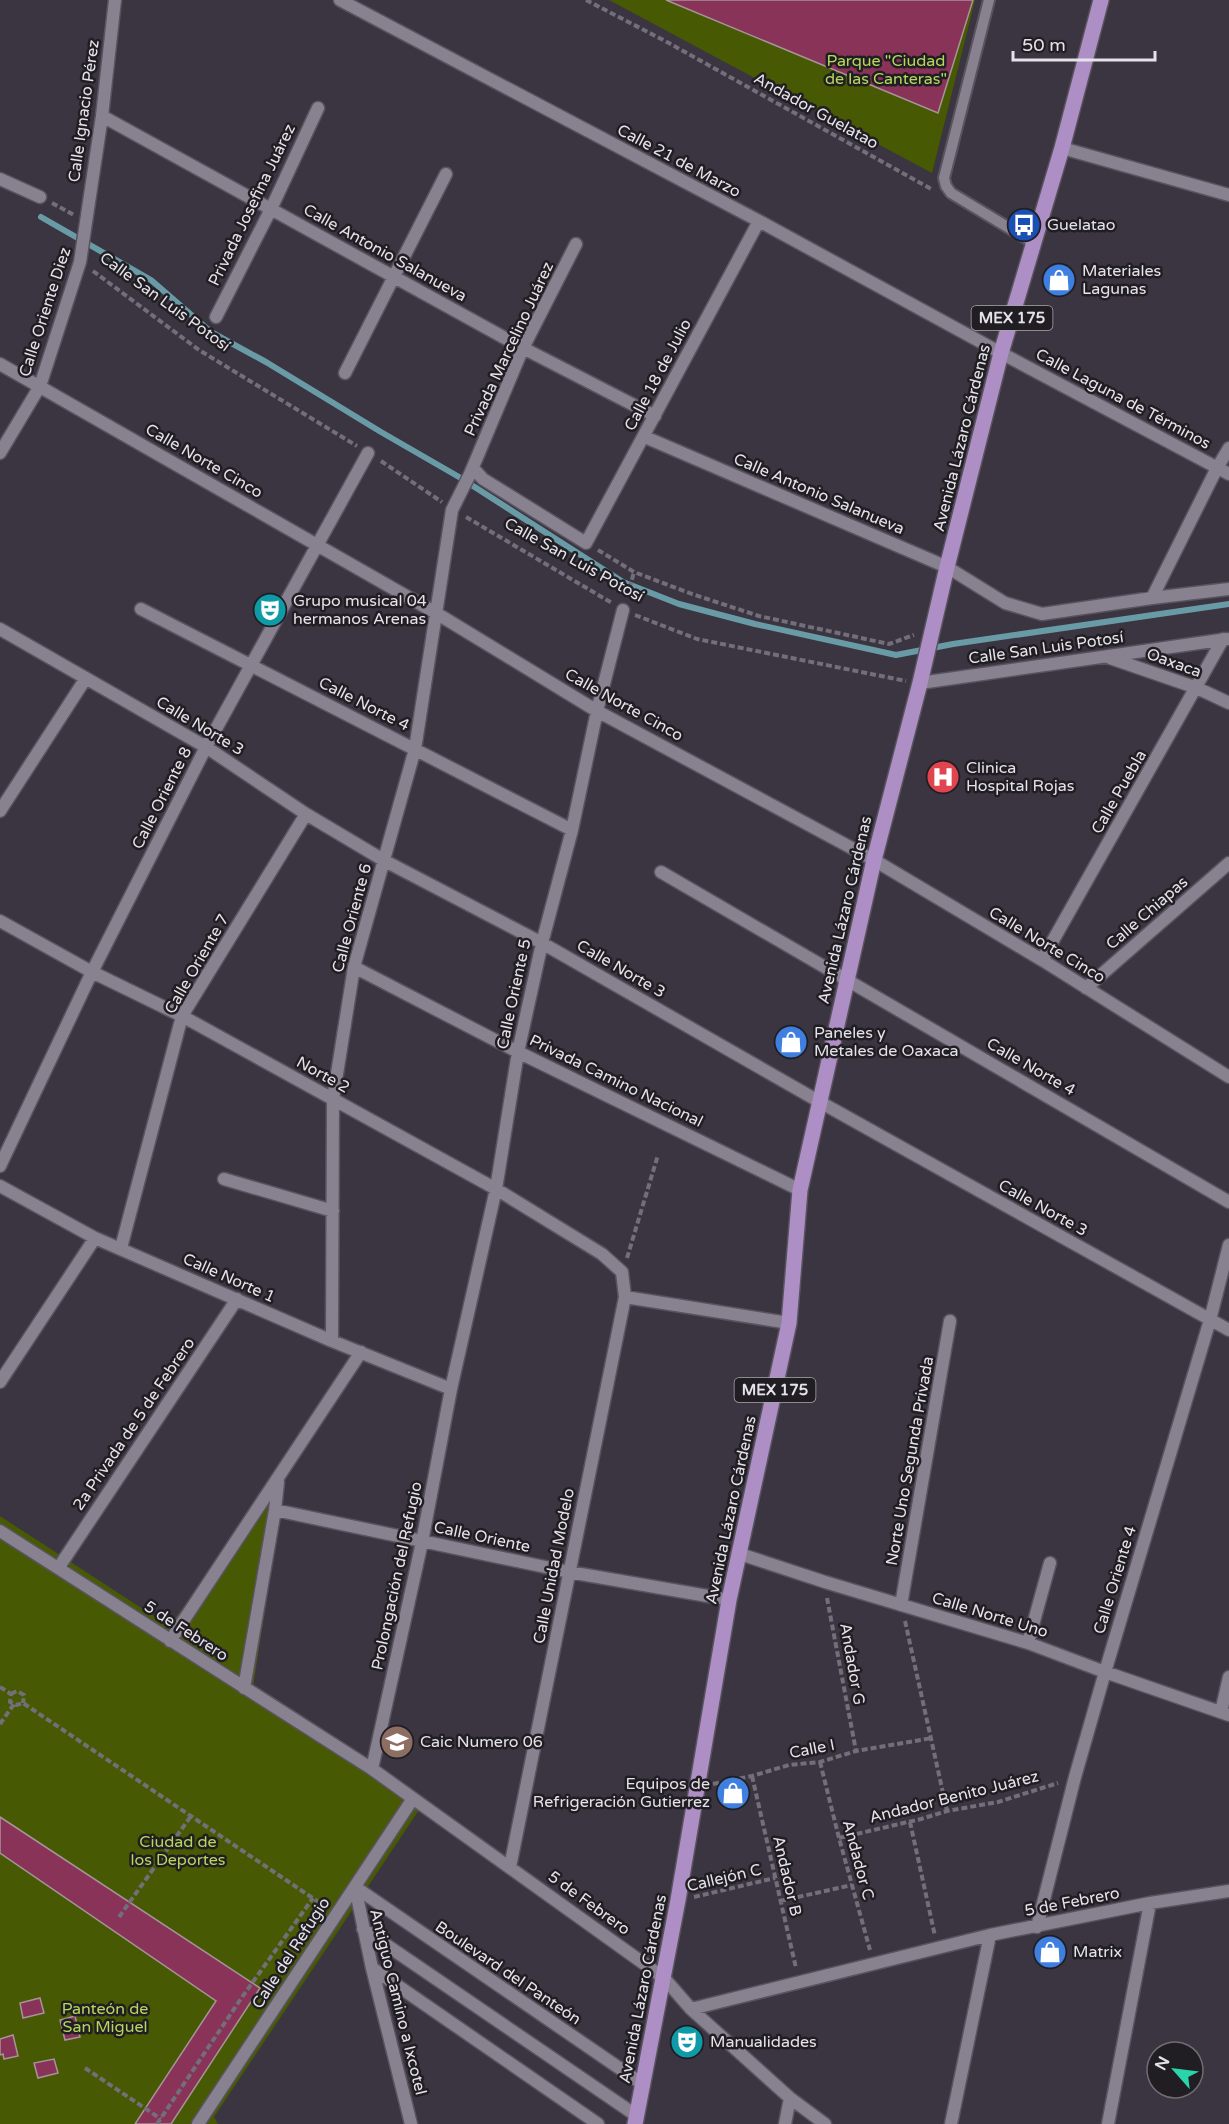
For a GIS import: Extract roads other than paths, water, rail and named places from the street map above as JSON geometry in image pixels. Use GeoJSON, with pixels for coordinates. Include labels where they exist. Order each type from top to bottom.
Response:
{"type":"FeatureCollection","features":[{"type":"Feature","properties":{"kind":"main road","name":"Avenida Lázaro Cárdenas"},"geometry":{"type":"LineString","coordinates":[[636,2120],[699,1786],[727,1611],[789,1323],[800,1190],[874,860],[1001,353],[1062,148],[1101,0]]}},
{"type":"Feature","properties":{"kind":"street","name":"Calle Ignacio Pérez"},"geometry":{"type":"LineString","coordinates":[[84,243],[115,0]]}},
{"type":"Feature","properties":{"kind":"street","name":"Calle 21 de Marzo"},"geometry":{"type":"LineString","coordinates":[[340,0],[759,221],[1001,353]]}},
{"type":"Feature","properties":{"kind":"street","name":"Privada Josefina Juárez"},"geometry":{"type":"LineString","coordinates":[[216,316],[271,209],[318,108]]}},
{"type":"Feature","properties":{"kind":"street","name":"Calle Antonio Salanueva"},"geometry":{"type":"LineString","coordinates":[[102,116],[523,348],[655,416]]}},
{"type":"Feature","properties":{"kind":"street"},"geometry":{"type":"LineString","coordinates":[[1062,148],[1229,195]]}},
{"type":"Feature","properties":{"kind":"street"},"geometry":{"type":"LineString","coordinates":[[345,373],[392,276],[446,174]]}},
{"type":"Feature","properties":{"kind":"street"},"geometry":{"type":"LineString","coordinates":[[0,179],[40,197]]}},
{"type":"Feature","properties":{"kind":"street","name":"Calle 18 de Julio"},"geometry":{"type":"LineString","coordinates":[[586,543],[645,437],[759,221]]}},
{"type":"Feature","properties":{"kind":"street","name":"Calle Oriente Diez"},"geometry":{"type":"LineString","coordinates":[[0,453],[39,386],[80,262],[84,243]]}},
{"type":"Feature","properties":{"kind":"street","name":"Privada Marcelino Juárez"},"geometry":{"type":"LineString","coordinates":[[458,498],[523,348],[576,243]]}},
{"type":"Feature","properties":{"kind":"street","name":"Calle Laguna de Términos"},"geometry":{"type":"LineString","coordinates":[[1001,353],[1229,474]]}},
{"type":"Feature","properties":{"kind":"street","name":"Calle Norte Cinco"},"geometry":{"type":"LineString","coordinates":[[0,364],[436,613],[597,711],[874,860],[1042,960],[1229,1077]]}},
{"type":"Feature","properties":{"kind":"street","name":"Calle Antonio Salanueva"},"geometry":{"type":"LineString","coordinates":[[645,437],[947,567]]}},
{"type":"Feature","properties":{"kind":"street"},"geometry":{"type":"LineString","coordinates":[[1152,598],[1229,448]]}},
{"type":"Feature","properties":{"kind":"street","name":"Calle Oriente 8"},"geometry":{"type":"LineString","coordinates":[[0,1166],[92,972],[206,747],[368,453]]}},
{"type":"Feature","properties":{"kind":"street","name":"Calle San Luis Potosí"},"geometry":{"type":"LineString","coordinates":[[471,471],[586,543]]}},
{"type":"Feature","properties":{"kind":"street","name":"Calle Oriente 6"},"geometry":{"type":"LineString","coordinates":[[332,1341],[333,1099],[354,967],[415,749],[452,510],[458,498]]}},
{"type":"Feature","properties":{"kind":"street"},"geometry":{"type":"LineString","coordinates":[[947,567],[1005,603],[1042,614],[1229,589]]}},
{"type":"Feature","properties":{"kind":"street","name":"Calle Norte 4"},"geometry":{"type":"LineString","coordinates":[[141,609],[572,830]]}},
{"type":"Feature","properties":{"kind":"street","name":"Calle Oriente 5"},"geometry":{"type":"LineString","coordinates":[[451,1389],[496,1189],[518,1052],[542,943],[572,830],[597,711],[623,610]]}},
{"type":"Feature","properties":{"kind":"street","name":"Calle Norte 3"},"geometry":{"type":"LineString","coordinates":[[0,629],[206,747],[306,814],[385,861],[542,943],[820,1102],[1229,1330]]}},
{"type":"Feature","properties":{"kind":"street","name":"Calle San Luis Potosí"},"geometry":{"type":"LineString","coordinates":[[920,683],[1226,639]]}},
{"type":"Feature","properties":{"kind":"street","name":"Calle Puebla"},"geometry":{"type":"LineString","coordinates":[[1042,960],[1226,639]]}},
{"type":"Feature","properties":{"kind":"street","name":"Oaxaca"},"geometry":{"type":"LineString","coordinates":[[1107,657],[1197,688],[1229,703]]}},
{"type":"Feature","properties":{"kind":"street"},"geometry":{"type":"LineString","coordinates":[[0,811],[86,678]]}},
{"type":"Feature","properties":{"kind":"street","name":"Calle Oriente 7"},"geometry":{"type":"LineString","coordinates":[[121,1248],[182,1016],[306,814]]}},
{"type":"Feature","properties":{"kind":"street","name":"Calle Chiapas"},"geometry":{"type":"LineString","coordinates":[[1086,988],[1229,863]]}},
{"type":"Feature","properties":{"kind":"street","name":"Calle Norte 4"},"geometry":{"type":"LineString","coordinates":[[661,872],[1229,1202]]}},
{"type":"Feature","properties":{"kind":"street","name":"Norte 2"},"geometry":{"type":"LineString","coordinates":[[0,921],[92,972],[182,1016],[496,1189],[602,1254],[622,1272]]}},
{"type":"Feature","properties":{"kind":"street","name":"Privada Camino Nacional"},"geometry":{"type":"LineString","coordinates":[[354,967],[518,1052],[800,1190]]}},
{"type":"Feature","properties":{"kind":"street"},"geometry":{"type":"LineString","coordinates":[[224,1179],[333,1211]]}},
{"type":"Feature","properties":{"kind":"street","name":"Calle Norte 1"},"geometry":{"type":"LineString","coordinates":[[0,1186],[95,1238],[332,1341],[451,1389]]}},
{"type":"Feature","properties":{"kind":"street"},"geometry":{"type":"LineString","coordinates":[[0,1382],[95,1238]]}},
{"type":"Feature","properties":{"kind":"street","name":"Calle Oriente 4"},"geometry":{"type":"LineString","coordinates":[[1037,1927],[1075,1777],[1210,1320],[1229,1245]]}},
{"type":"Feature","properties":{"kind":"street","name":"Calle Unidad Modelo"},"geometry":{"type":"LineString","coordinates":[[510,1867],[625,1298],[622,1272]]}},
{"type":"Feature","properties":{"kind":"street"},"geometry":{"type":"LineString","coordinates":[[625,1298],[789,1323]]}},
{"type":"Feature","properties":{"kind":"street","name":"2a Privada de 5 de Febrero"},"geometry":{"type":"LineString","coordinates":[[58,1567],[237,1299]]}},
{"type":"Feature","properties":{"kind":"street","name":"Norte Uno Segunda Privada"},"geometry":{"type":"LineString","coordinates":[[902,1605],[950,1321]]}},
{"type":"Feature","properties":{"kind":"street"},"geometry":{"type":"LineString","coordinates":[[170,1641],[361,1352]]}},
{"type":"Feature","properties":{"kind":"street","name":"Prolongación del Refugio"},"geometry":{"type":"LineString","coordinates":[[372,1769],[422,1542],[451,1389]]}},
{"type":"Feature","properties":{"kind":"street"},"geometry":{"type":"LineString","coordinates":[[244,1688],[275,1510],[278,1479]]}},
{"type":"Feature","properties":{"kind":"street","name":"Calle Oriente"},"geometry":{"type":"LineString","coordinates":[[275,1510],[569,1572],[719,1598]]}},
{"type":"Feature","properties":{"kind":"street","name":"5 de Febrero"},"geometry":{"type":"LineString","coordinates":[[0,1531],[372,1769],[412,1800],[510,1867],[664,1978],[691,2009],[990,1935],[1150,1903],[1229,1891]]}},
{"type":"Feature","properties":{"kind":"street","name":"Calle Norte Uno"},"geometry":{"type":"LineString","coordinates":[[740,1554],[1028,1643],[1225,1713]]}},
{"type":"Feature","properties":{"kind":"street"},"geometry":{"type":"LineString","coordinates":[[1028,1643],[1050,1563]]}},
{"type":"Feature","properties":{"kind":"street"},"geometry":{"type":"LineString","coordinates":[[1225,1713],[1229,1677]]}},
{"type":"Feature","properties":{"kind":"street","name":"Calle del Refugio"},"geometry":{"type":"LineString","coordinates":[[205,2120],[412,1800]]}},
{"type":"Feature","properties":{"kind":"street","name":"Antiguo Camino a Ixcotel"},"geometry":{"type":"LineString","coordinates":[[355,1887],[372,1968],[411,2124]]}},
{"type":"Feature","properties":{"kind":"street","name":"Boulevard del Panteón"},"geometry":{"type":"LineString","coordinates":[[355,1887],[644,2085]]}},
{"type":"Feature","properties":{"kind":"street"},"geometry":{"type":"LineString","coordinates":[[1108,2124],[1150,1903]]}},
{"type":"Feature","properties":{"kind":"street"},"geometry":{"type":"LineString","coordinates":[[363,1929],[636,2120]]}},
{"type":"Feature","properties":{"kind":"street"},"geometry":{"type":"LineString","coordinates":[[951,2124],[990,1935]]}},
{"type":"Feature","properties":{"kind":"street"},"geometry":{"type":"LineString","coordinates":[[372,1968],[598,2124]]}},
{"type":"Feature","properties":{"kind":"street"},"geometry":{"type":"LineString","coordinates":[[691,2009],[790,2098],[825,2124]]}},
{"type":"Feature","properties":{"kind":"street"},"geometry":{"type":"LineString","coordinates":[[785,2124],[790,2098]]}},
{"type":"Feature","properties":{"kind":"lane"},"geometry":{"type":"LineString","coordinates":[[989,0],[944,178],[951,193],[1034,243]]}},
{"type":"Feature","properties":{"kind":"waterway"},"geometry":{"type":"LineString","coordinates":[[41,217],[151,280],[211,332],[266,362],[459,477],[623,582],[679,604],[755,624],[896,655],[953,644],[1229,604]]}},
{"type":"Feature","properties":{"kind":"place","name":"Guelatao"},"geometry":{"type":"Point","coordinates":[1024,225]}},
{"type":"Feature","properties":{"kind":"place","name":"Materiales Lagunas"},"geometry":{"type":"Point","coordinates":[1059,280]}},
{"type":"Feature","properties":{"kind":"place","name":"Grupo musical 04 hermanos Arenas"},"geometry":{"type":"Point","coordinates":[270,610]}},
{"type":"Feature","properties":{"kind":"place","name":"Clinica Hospital Rojas"},"geometry":{"type":"Point","coordinates":[943,777]}},
{"type":"Feature","properties":{"kind":"place","name":"Paneles y Metales de Oaxaca"},"geometry":{"type":"Point","coordinates":[791,1042]}},
{"type":"Feature","properties":{"kind":"place","name":"Caic Numero 06"},"geometry":{"type":"Point","coordinates":[397,1742]}},
{"type":"Feature","properties":{"kind":"place","name":"Equipos de Refrigeración Gutierrez"},"geometry":{"type":"Point","coordinates":[733,1793]}},
{"type":"Feature","properties":{"kind":"place","name":"Matrix"},"geometry":{"type":"Point","coordinates":[1050,1952]}},
{"type":"Feature","properties":{"kind":"place","name":"Manualidades"},"geometry":{"type":"Point","coordinates":[687,2042]}},
{"type":"Feature","properties":{"kind":"park label","name":"Parque \"Ciudad de las Canteras\""},"geometry":{"type":"Point","coordinates":[886,70]}},
{"type":"Feature","properties":{"kind":"park label","name":"Ciudad de los Deportes"},"geometry":{"type":"Point","coordinates":[178,1851]}},
{"type":"Feature","properties":{"kind":"park label","name":"Panteón de San Miguel"},"geometry":{"type":"Point","coordinates":[105,2018]}}]}
